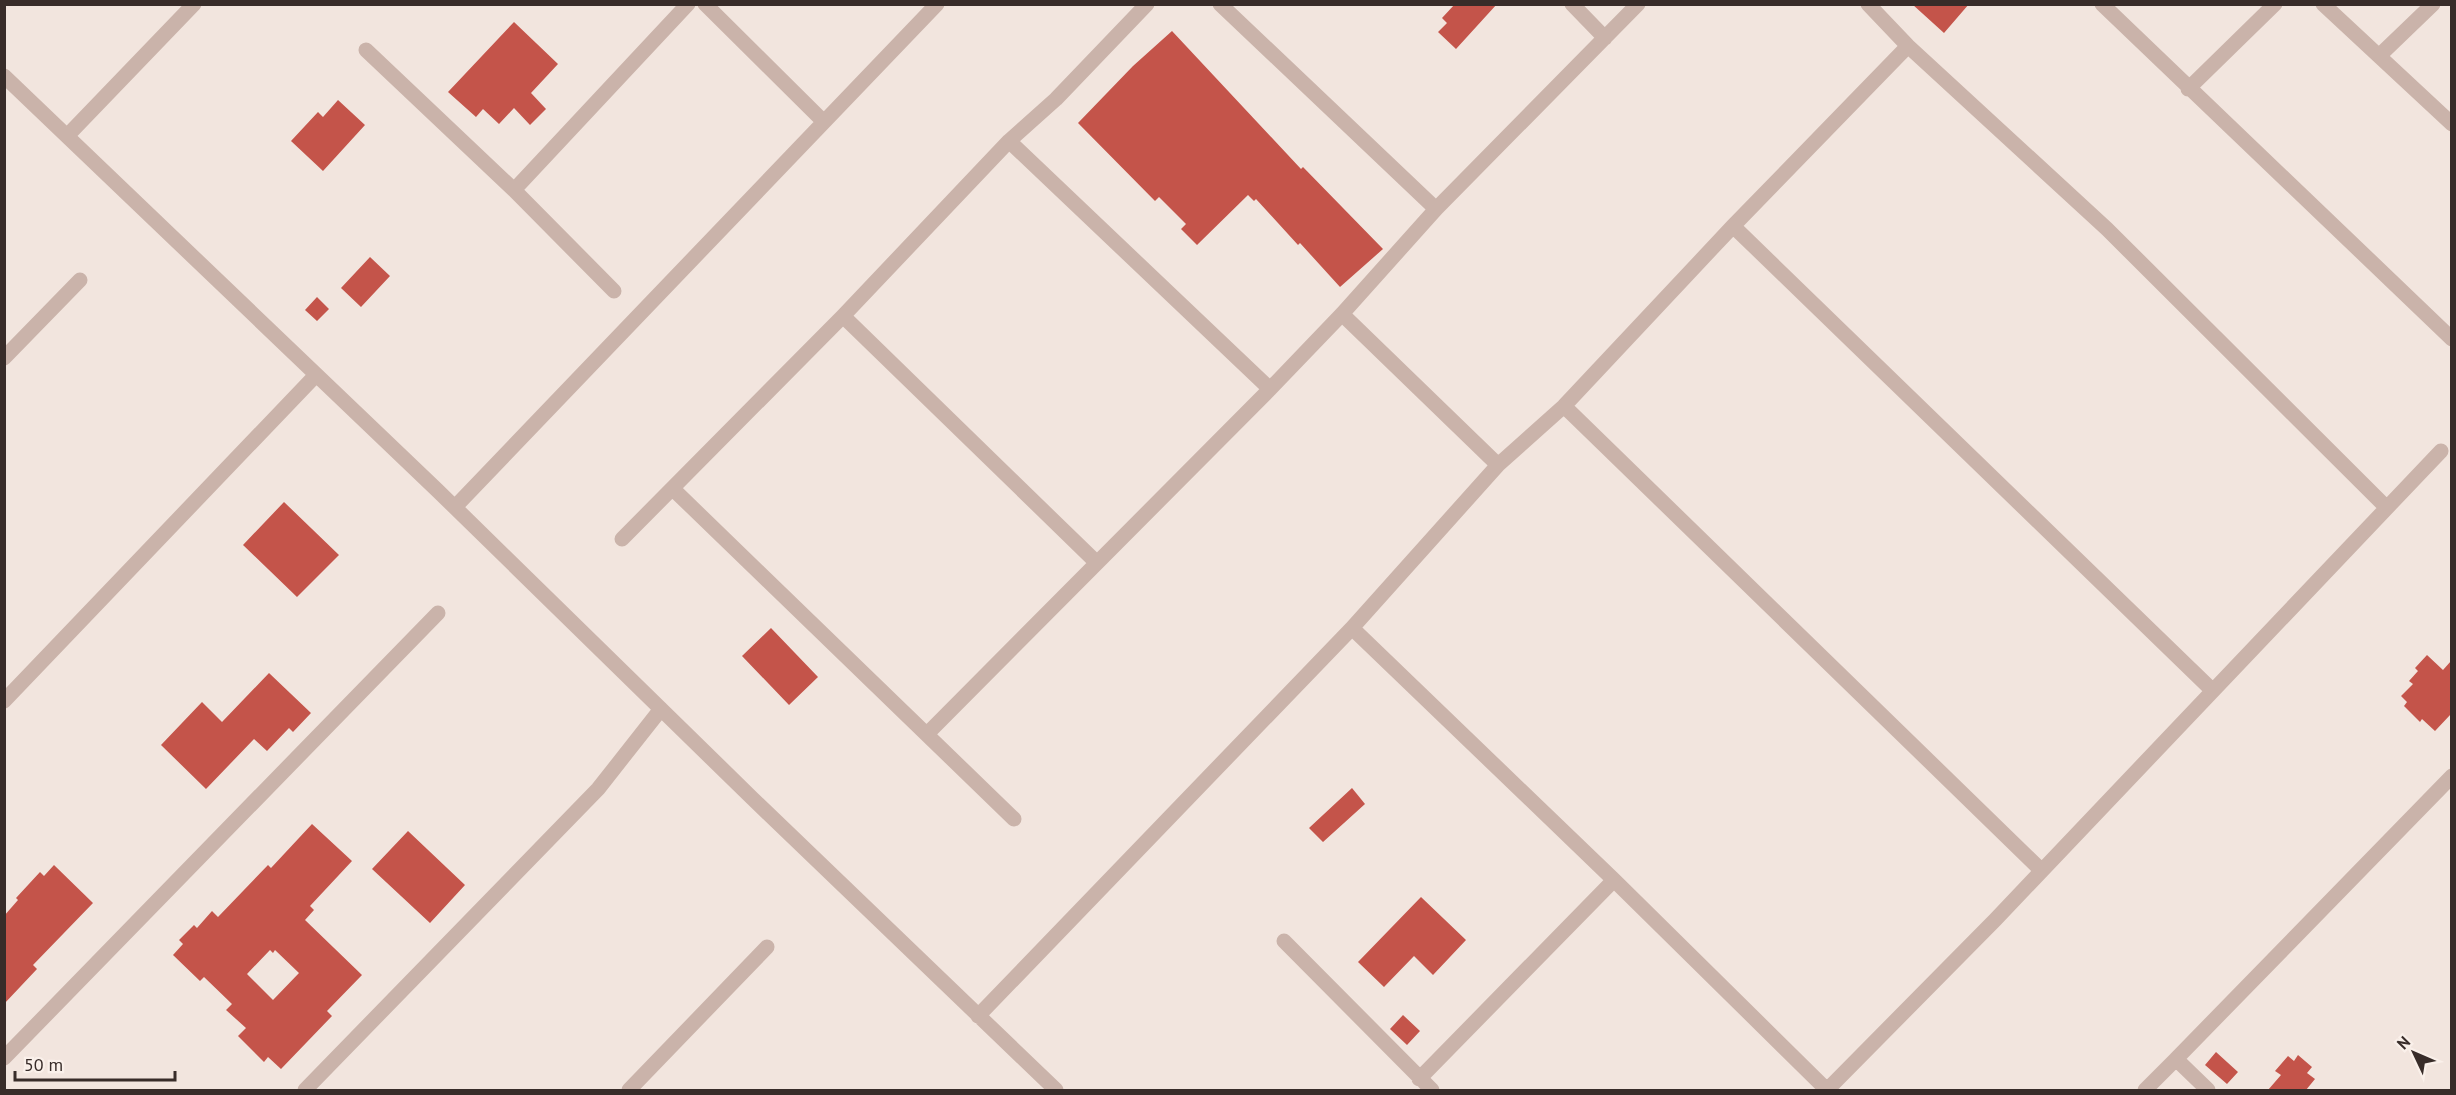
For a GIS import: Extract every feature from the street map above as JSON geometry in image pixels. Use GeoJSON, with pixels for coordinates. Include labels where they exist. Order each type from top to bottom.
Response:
{"type":"FeatureCollection","features":[{"type":"Feature","properties":{"kind":"street"},"geometry":{"type":"LineString","coordinates":[[514,189],[688,4]]}},
{"type":"Feature","properties":{"kind":"street"},"geometry":{"type":"LineString","coordinates":[[705,4],[824,122]]}},
{"type":"Feature","properties":{"kind":"street"},"geometry":{"type":"LineString","coordinates":[[455,507],[937,4]]}},
{"type":"Feature","properties":{"kind":"street"},"geometry":{"type":"LineString","coordinates":[[622,540],[843,315],[1009,141],[1056,99],[1148,4]]}},
{"type":"Feature","properties":{"kind":"street"},"geometry":{"type":"LineString","coordinates":[[1220,4],[1436,209]]}},
{"type":"Feature","properties":{"kind":"street"},"geometry":{"type":"LineString","coordinates":[[1572,4],[1605,38]]}},
{"type":"Feature","properties":{"kind":"street"},"geometry":{"type":"LineString","coordinates":[[927,734],[1270,389],[1342,314],[1436,209],[1638,4]]}},
{"type":"Feature","properties":{"kind":"street"},"geometry":{"type":"LineString","coordinates":[[1868,4],[1908,45],[2107,229],[2385,506]]}},
{"type":"Feature","properties":{"kind":"street"},"geometry":{"type":"LineString","coordinates":[[2103,4],[2188,89],[2451,339]]}},
{"type":"Feature","properties":{"kind":"street"},"geometry":{"type":"LineString","coordinates":[[2188,89],[2275,4]]}},
{"type":"Feature","properties":{"kind":"street"},"geometry":{"type":"LineString","coordinates":[[2323,4],[2451,124]]}},
{"type":"Feature","properties":{"kind":"street"},"geometry":{"type":"LineString","coordinates":[[2380,55],[2433,4]]}},
{"type":"Feature","properties":{"kind":"street"},"geometry":{"type":"LineString","coordinates":[[67,136],[185,7]]}},
{"type":"Feature","properties":{"kind":"street"},"geometry":{"type":"LineString","coordinates":[[978,1016],[1352,628],[1498,465],[1564,405],[1908,45]]}},
{"type":"Feature","properties":{"kind":"street"},"geometry":{"type":"LineString","coordinates":[[366,50],[514,189],[614,291]]}},
{"type":"Feature","properties":{"kind":"street"},"geometry":{"type":"LineString","coordinates":[[4,76],[455,507],[1056,1090]]}},
{"type":"Feature","properties":{"kind":"street"},"geometry":{"type":"LineString","coordinates":[[1009,141],[1270,389]]}},
{"type":"Feature","properties":{"kind":"street"},"geometry":{"type":"LineString","coordinates":[[1733,226],[2212,690]]}},
{"type":"Feature","properties":{"kind":"street"},"geometry":{"type":"LineString","coordinates":[[4,358],[81,280]]}},
{"type":"Feature","properties":{"kind":"street"},"geometry":{"type":"LineString","coordinates":[[1342,314],[1498,465]]}},
{"type":"Feature","properties":{"kind":"street"},"geometry":{"type":"LineString","coordinates":[[843,315],[1096,562]]}},
{"type":"Feature","properties":{"kind":"street"},"geometry":{"type":"LineString","coordinates":[[4,701],[316,375]]}},
{"type":"Feature","properties":{"kind":"street"},"geometry":{"type":"LineString","coordinates":[[1564,405],[2041,870]]}},
{"type":"Feature","properties":{"kind":"street"},"geometry":{"type":"LineString","coordinates":[[1352,628],[1614,880],[1827,1090],[2041,870],[2385,506],[2441,451]]}},
{"type":"Feature","properties":{"kind":"street"},"geometry":{"type":"LineString","coordinates":[[673,489],[1014,819]]}},
{"type":"Feature","properties":{"kind":"street"},"geometry":{"type":"LineString","coordinates":[[4,1058],[438,613]]}},
{"type":"Feature","properties":{"kind":"street"},"geometry":{"type":"LineString","coordinates":[[305,1090],[598,789],[661,709]]}},
{"type":"Feature","properties":{"kind":"street"},"geometry":{"type":"LineString","coordinates":[[2145,1090],[2451,776]]}},
{"type":"Feature","properties":{"kind":"street"},"geometry":{"type":"LineString","coordinates":[[1419,1078],[1614,880]]}},
{"type":"Feature","properties":{"kind":"street"},"geometry":{"type":"LineString","coordinates":[[1284,941],[1432,1090]]}},
{"type":"Feature","properties":{"kind":"street"},"geometry":{"type":"LineString","coordinates":[[629,1090],[767,947]]}},
{"type":"Feature","properties":{"kind":"street"},"geometry":{"type":"LineString","coordinates":[[2176,1059],[2208,1090]]}},
{"type":"Feature","properties":{"kind":"building"},"geometry":{"type":"Polygon","coordinates":[[[1455,4],[1497,4],[1456,49],[1438,32],[1447,23],[1442,18],[1455,4]]]}},
{"type":"Feature","properties":{"kind":"building"},"geometry":{"type":"Polygon","coordinates":[[[1912,4],[1969,4],[1944,33],[1912,4]]]}},
{"type":"Feature","properties":{"kind":"building"},"geometry":{"type":"Polygon","coordinates":[[[514,22],[558,64],[531,93],[546,109],[530,125],[514,108],[499,124],[483,109],[476,117],[448,92],[514,22]]]}},
{"type":"Feature","properties":{"kind":"building"},"geometry":{"type":"Polygon","coordinates":[[[1172,31],[1301,169],[1303,167],[1383,249],[1340,287],[1256,199],[1254,201],[1248,195],[1197,245],[1181,229],[1186,224],[1159,197],[1155,201],[1078,123],[1133,66],[1172,31]]]}},
{"type":"Feature","properties":{"kind":"building"},"geometry":{"type":"Polygon","coordinates":[[[338,100],[365,125],[323,171],[291,141],[318,112],[323,117],[338,100]]]}},
{"type":"Feature","properties":{"kind":"building"},"geometry":{"type":"Polygon","coordinates":[[[370,257],[390,276],[361,307],[341,288],[370,257]]]}},
{"type":"Feature","properties":{"kind":"building"},"geometry":{"type":"Polygon","coordinates":[[[317,297],[329,309],[317,321],[305,310],[317,297]]]}},
{"type":"Feature","properties":{"kind":"building"},"geometry":{"type":"Polygon","coordinates":[[[284,502],[339,555],[297,597],[243,545],[284,502]]]}},
{"type":"Feature","properties":{"kind":"building"},"geometry":{"type":"Polygon","coordinates":[[[771,628],[818,677],[789,705],[742,656],[771,628]]]}},
{"type":"Feature","properties":{"kind":"building"},"geometry":{"type":"Polygon","coordinates":[[[2427,655],[2443,670],[2451,661],[2451,714],[2435,731],[2422,719],[2420,722],[2404,706],[2407,702],[2401,696],[2413,684],[2409,681],[2418,671],[2415,668],[2427,655]]]}},
{"type":"Feature","properties":{"kind":"building"},"geometry":{"type":"Polygon","coordinates":[[[269,673],[311,713],[293,732],[289,728],[267,751],[254,739],[206,789],[161,745],[202,702],[222,722],[269,673]]]}},
{"type":"Feature","properties":{"kind":"building"},"geometry":{"type":"Polygon","coordinates":[[[1352,788],[1365,804],[1323,842],[1309,828],[1352,788]]]}},
{"type":"Feature","properties":{"kind":"building"},"geometry":{"type":"Polygon","coordinates":[[[312,824],[352,861],[310,906],[314,910],[305,920],[362,975],[327,1011],[332,1016],[281,1069],[268,1057],[264,1062],[238,1036],[246,1028],[226,1010],[232,1004],[204,977],[200,981],[173,955],[183,944],[179,940],[194,925],[197,928],[212,911],[218,917],[268,865],[271,868],[312,824]],[[270,950],[247,974],[273,1000],[299,973],[275,950],[273,953],[270,950]]]}},
{"type":"Feature","properties":{"kind":"building"},"geometry":{"type":"Polygon","coordinates":[[[408,831],[465,885],[430,923],[372,869],[408,831]]]}},
{"type":"Feature","properties":{"kind":"building"},"geometry":{"type":"Polygon","coordinates":[[[54,865],[93,903],[33,965],[37,969],[4,1004],[4,916],[18,900],[16,898],[40,872],[44,876],[54,865]]]}},
{"type":"Feature","properties":{"kind":"building"},"geometry":{"type":"Polygon","coordinates":[[[1421,897],[1466,940],[1433,975],[1414,956],[1384,987],[1358,962],[1421,897]]]}},
{"type":"Feature","properties":{"kind":"building"},"geometry":{"type":"Polygon","coordinates":[[[1403,1015],[1420,1031],[1407,1045],[1390,1029],[1403,1015]]]}},
{"type":"Feature","properties":{"kind":"building"},"geometry":{"type":"Polygon","coordinates":[[[2216,1052],[2238,1072],[2227,1084],[2205,1065],[2216,1052]]]}},
{"type":"Feature","properties":{"kind":"building"},"geometry":{"type":"Polygon","coordinates":[[[2298,1055],[2312,1067],[2307,1073],[2315,1079],[2306,1090],[2268,1090],[2281,1075],[2275,1071],[2288,1056],[2294,1061],[2298,1055]]]}}]}
